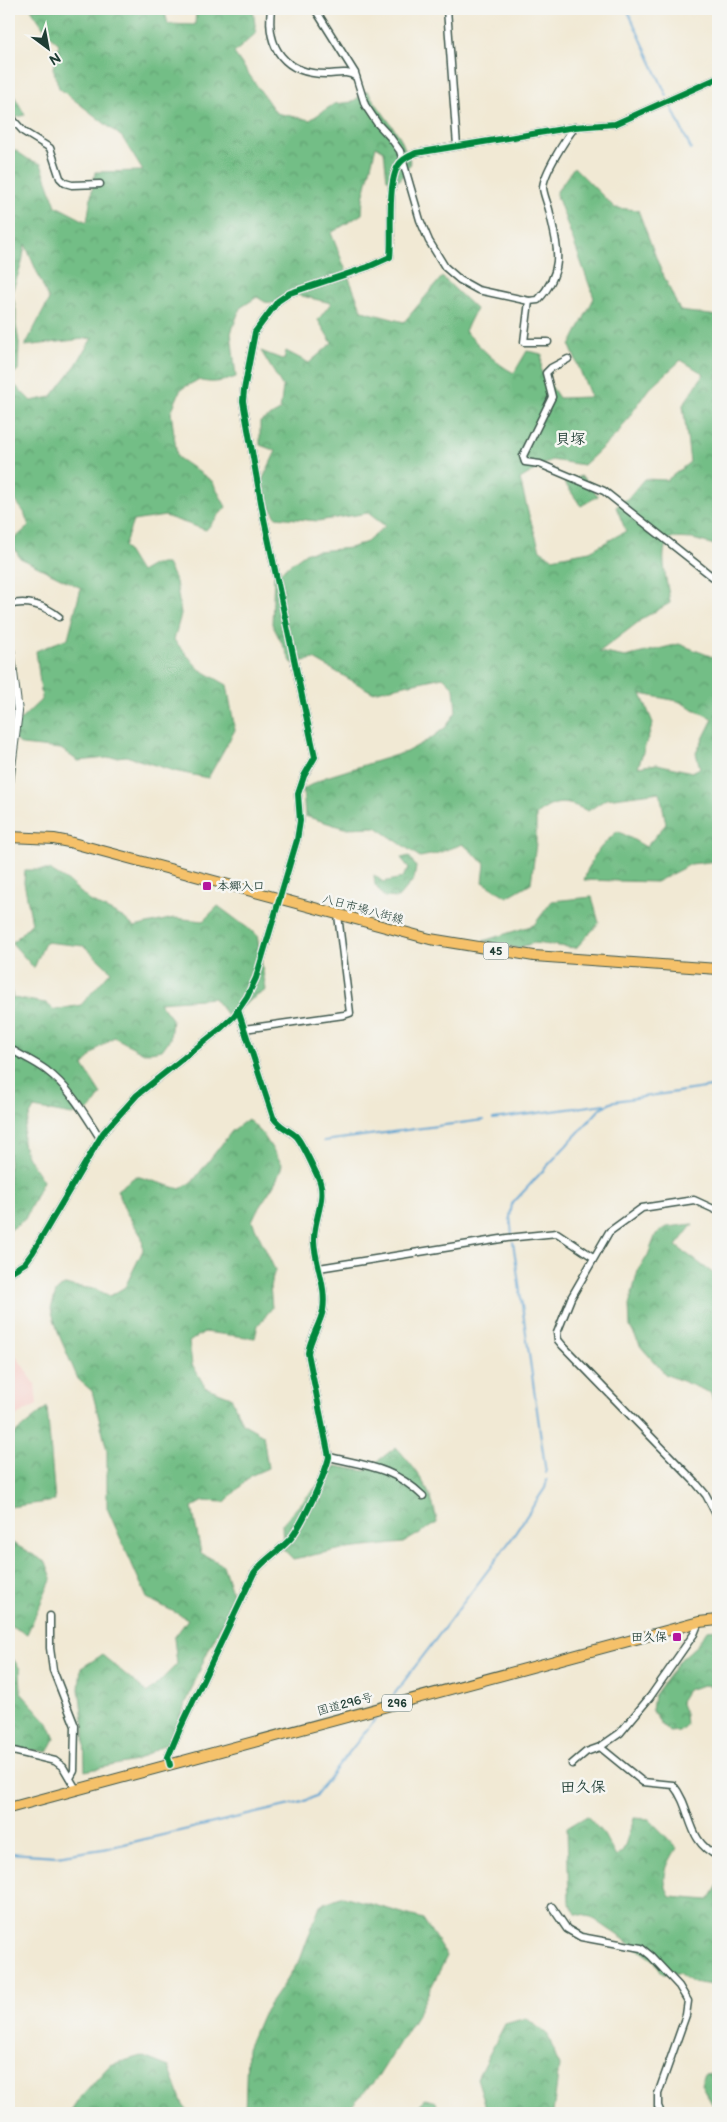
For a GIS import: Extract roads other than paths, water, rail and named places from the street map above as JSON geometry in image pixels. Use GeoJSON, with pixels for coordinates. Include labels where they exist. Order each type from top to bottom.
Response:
{"type":"FeatureCollection","features":[{"type":"Feature","properties":{"kind":"main road","name":"八日市場八街線"},"geometry":{"type":"LineString","coordinates":[[9,837],[54,839],[69,842],[430,939],[502,952],[592,961],[718,969]]}},
{"type":"Feature","properties":{"kind":"main road","name":"国道296号"},"geometry":{"type":"LineString","coordinates":[[9,1808],[529,1667],[699,1622],[718,1620]]}},
{"type":"Feature","properties":{"kind":"street"},"geometry":{"type":"LineString","coordinates":[[271,9],[269,29],[274,44],[287,63],[296,69],[325,74],[341,72],[356,77]]}},
{"type":"Feature","properties":{"kind":"street"},"geometry":{"type":"LineString","coordinates":[[315,9],[356,77],[365,106],[376,123],[390,137],[400,151],[401,161],[420,220],[429,241],[445,267],[460,280],[478,290],[529,301],[538,300],[554,278],[558,242],[552,230],[543,188],[550,167],[575,127]]}},
{"type":"Feature","properties":{"kind":"street"},"geometry":{"type":"LineString","coordinates":[[447,9],[457,146]]}},
{"type":"Feature","properties":{"kind":"street"},"geometry":{"type":"LineString","coordinates":[[9,1273],[25,1263],[33,1252],[100,1138],[119,1113],[138,1095],[220,1029],[238,1010],[247,997],[256,978],[297,840],[300,821],[298,794],[304,776],[315,757],[264,518],[243,401],[248,365],[256,332],[278,301],[290,293],[368,267],[390,257],[391,199],[396,170],[401,161],[416,153],[575,127],[615,124],[718,78]]}},
{"type":"Feature","properties":{"kind":"street"},"geometry":{"type":"LineString","coordinates":[[9,111],[14,121],[24,132],[50,148],[60,178],[65,183],[72,186],[100,184]]}},
{"type":"Feature","properties":{"kind":"street"},"geometry":{"type":"LineString","coordinates":[[529,301],[524,342],[548,342]]}},
{"type":"Feature","properties":{"kind":"street"},"geometry":{"type":"LineString","coordinates":[[568,359],[551,368],[546,373],[552,397],[523,456],[525,462],[540,464],[604,491],[718,580]]}},
{"type":"Feature","properties":{"kind":"street"},"geometry":{"type":"LineString","coordinates":[[9,605],[20,602],[30,604],[49,609],[59,616]]}},
{"type":"Feature","properties":{"kind":"street"},"geometry":{"type":"LineString","coordinates":[[9,641],[18,712],[9,783]]}},
{"type":"Feature","properties":{"kind":"street"},"geometry":{"type":"LineString","coordinates":[[244,1029],[344,1015],[350,1012],[338,915]]}},
{"type":"Feature","properties":{"kind":"street"},"geometry":{"type":"LineString","coordinates":[[170,1765],[168,1757],[179,1731],[254,1573],[260,1565],[291,1538],[326,1470],[329,1458],[308,1353],[309,1344],[316,1333],[323,1310],[324,1296],[314,1242],[322,1189],[319,1178],[297,1137],[278,1125],[273,1118],[238,1010]]}},
{"type":"Feature","properties":{"kind":"street"},"geometry":{"type":"LineString","coordinates":[[9,1048],[25,1056],[60,1082],[77,1101],[100,1138]]}},
{"type":"Feature","properties":{"kind":"street"},"geometry":{"type":"LineString","coordinates":[[718,1211],[694,1200],[642,1208],[609,1232],[571,1298],[557,1333],[558,1340],[695,1482],[706,1495],[718,1518]]}},
{"type":"Feature","properties":{"kind":"street"},"geometry":{"type":"LineString","coordinates":[[319,1268],[507,1238],[557,1233],[593,1257]]}},
{"type":"Feature","properties":{"kind":"street"},"geometry":{"type":"LineString","coordinates":[[329,1458],[364,1464],[391,1472],[413,1487],[422,1496]]}},
{"type":"Feature","properties":{"kind":"street"},"geometry":{"type":"LineString","coordinates":[[50,1616],[50,1648],[53,1670],[75,1726],[76,1754],[74,1770],[70,1778]]}},
{"type":"Feature","properties":{"kind":"street"},"geometry":{"type":"LineString","coordinates":[[572,1764],[586,1752],[600,1747],[620,1733],[637,1714],[694,1634],[699,1622]]}},
{"type":"Feature","properties":{"kind":"street"},"geometry":{"type":"LineString","coordinates":[[600,1747],[643,1782],[673,1785],[679,1791],[688,1812],[692,1831],[698,1842],[718,1856]]}},
{"type":"Feature","properties":{"kind":"street"},"geometry":{"type":"LineString","coordinates":[[9,1750],[55,1761],[64,1767],[76,1789]]}},
{"type":"Feature","properties":{"kind":"street"},"geometry":{"type":"LineString","coordinates":[[552,1907],[567,1929],[581,1938],[641,1948],[679,1986],[688,2001],[686,2015],[658,2094],[658,2106],[661,2113]]}},
{"type":"Feature","properties":{"kind":"waterway"},"geometry":{"type":"LineString","coordinates":[[627,9],[667,96]]}},
{"type":"Feature","properties":{"kind":"waterway"},"geometry":{"type":"LineString","coordinates":[[670,104],[691,149]]}},
{"type":"Feature","properties":{"kind":"waterway"},"geometry":{"type":"LineString","coordinates":[[512,1235],[510,1217],[512,1204],[601,1108],[615,1101],[718,1086]]}},
{"type":"Feature","properties":{"kind":"waterway"},"geometry":{"type":"LineString","coordinates":[[493,1119],[605,1104]]}},
{"type":"Feature","properties":{"kind":"waterway"},"geometry":{"type":"LineString","coordinates":[[324,1141],[483,1120]]}},
{"type":"Feature","properties":{"kind":"waterway"},"geometry":{"type":"LineString","coordinates":[[513,1242],[546,1473]]}},
{"type":"Feature","properties":{"kind":"waterway"},"geometry":{"type":"LineString","coordinates":[[389,1701],[510,1541],[545,1488],[547,1480]]}},
{"type":"Feature","properties":{"kind":"waterway"},"geometry":{"type":"LineString","coordinates":[[9,1853],[57,1856],[103,1849],[303,1802],[315,1796],[380,1713]]}},
{"type":"Feature","properties":{"kind":"place","name":"本郷入口"},"geometry":{"type":"Point","coordinates":[207,886]}},
{"type":"Feature","properties":{"kind":"place","name":"田久保"},"geometry":{"type":"Point","coordinates":[677,1637]}},
{"type":"Feature","properties":{"kind":"district","name":"貝塚"},"geometry":{"type":"Point","coordinates":[570,439]}},
{"type":"Feature","properties":{"kind":"district","name":"田久保"},"geometry":{"type":"Point","coordinates":[583,1787]}}]}
